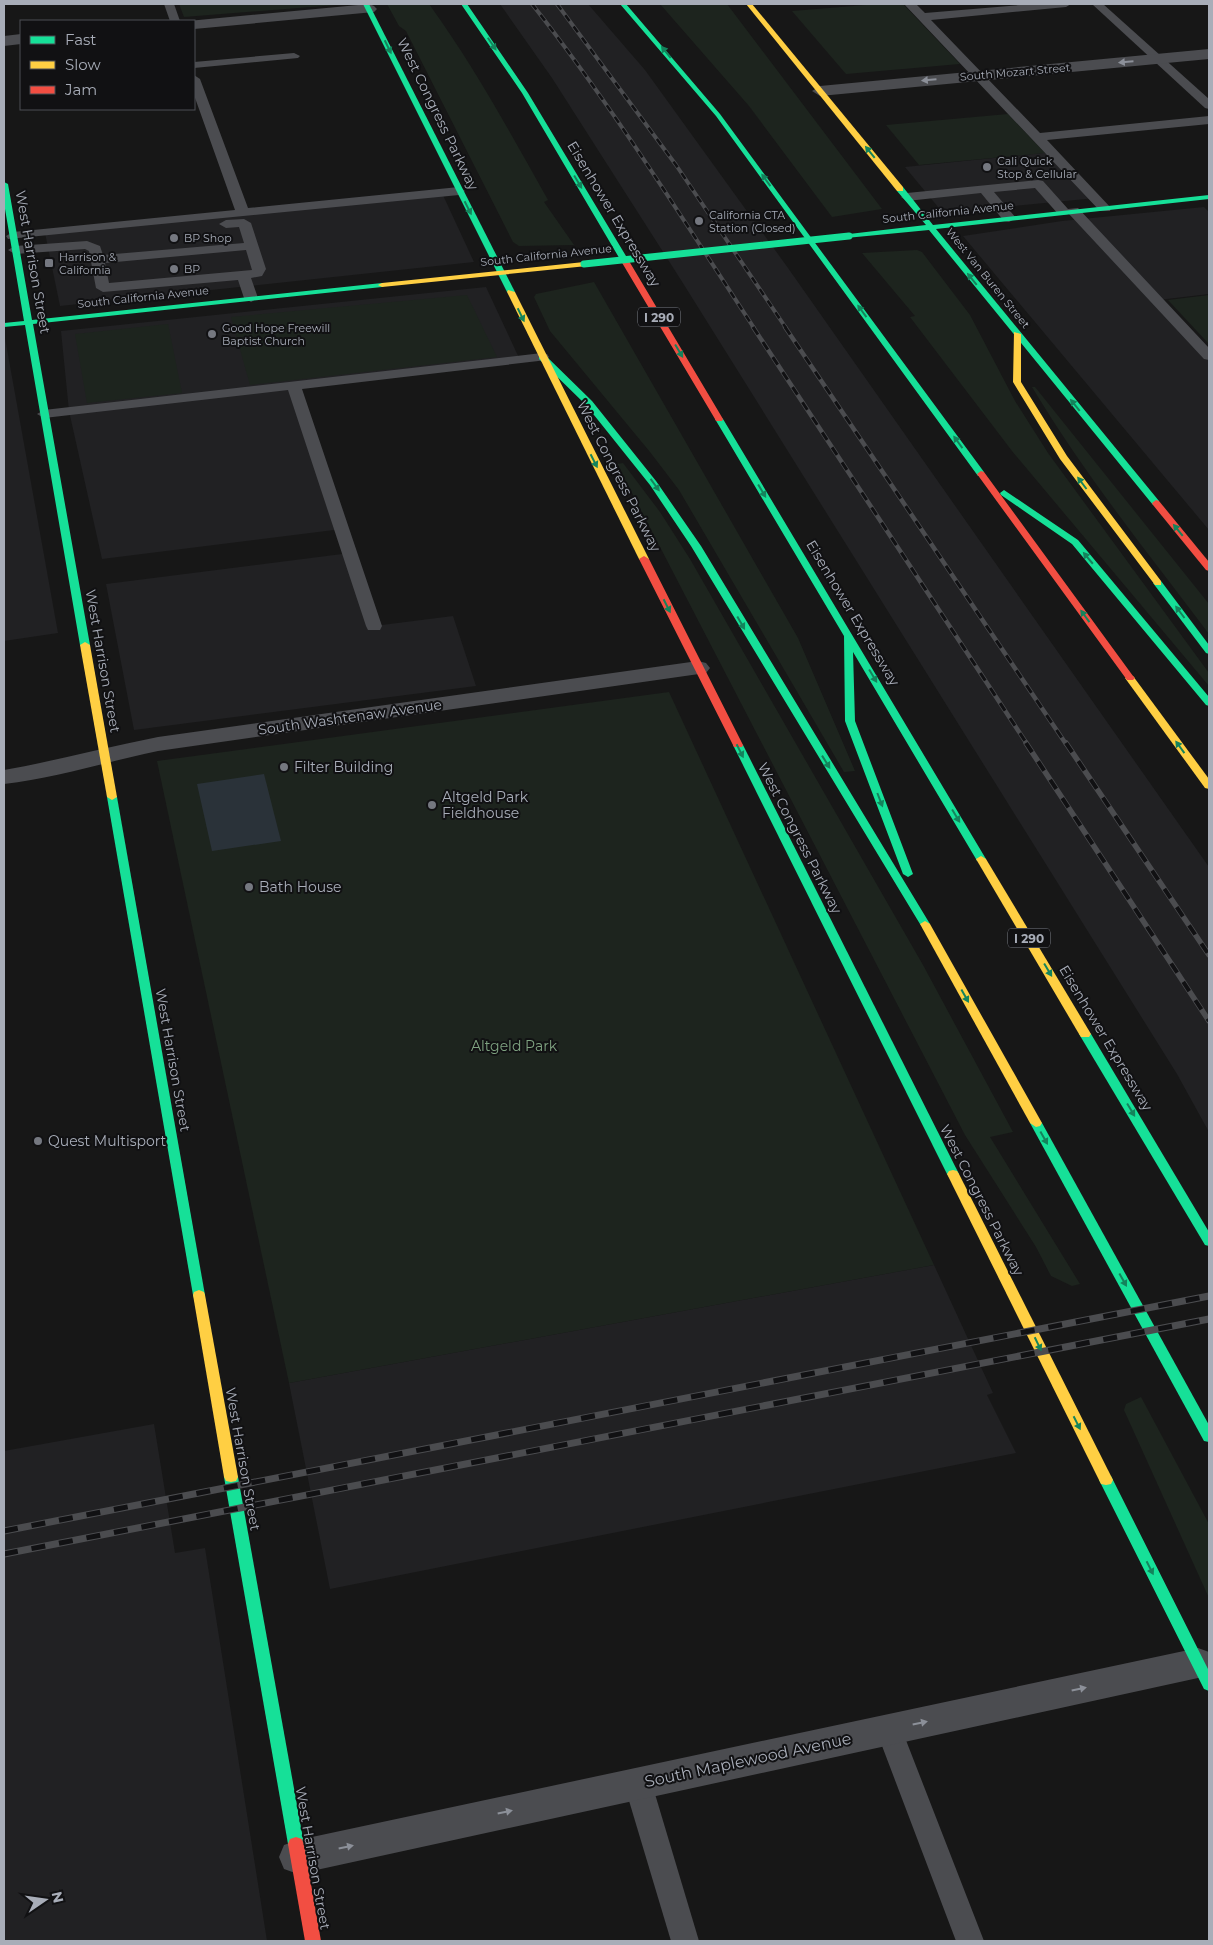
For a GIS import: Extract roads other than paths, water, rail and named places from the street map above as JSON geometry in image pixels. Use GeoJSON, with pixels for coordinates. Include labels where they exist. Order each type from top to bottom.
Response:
{"type":"FeatureCollection","features":[{"type":"Feature","properties":{"kind":"main road","name":"Eisenhower Expressway"},"geometry":{"type":"LineString","coordinates":[[464,4],[524,93],[1209,1242]]}},
{"type":"Feature","properties":{"kind":"main road"},"geometry":{"type":"LineString","coordinates":[[623,4],[718,115],[1209,786]]}},
{"type":"Feature","properties":{"kind":"main road","name":"West Van Buren Street"},"geometry":{"type":"LineString","coordinates":[[749,4],[1209,568]]}},
{"type":"Feature","properties":{"kind":"main road","name":"West Congress Parkway"},"geometry":{"type":"LineString","coordinates":[[367,6],[1204,1674]]}},
{"type":"Feature","properties":{"kind":"main road","name":"West Harrison Street"},"geometry":{"type":"LineString","coordinates":[[4,184],[313,1941]]}},
{"type":"Feature","properties":{"kind":"main road","name":"South California Avenue"},"geometry":{"type":"LineString","coordinates":[[4,325],[1009,218],[1207,199]]}},
{"type":"Feature","properties":{"kind":"main road"},"geometry":{"type":"LineString","coordinates":[[1017,334],[1017,382],[1063,457],[1209,651]]}},
{"type":"Feature","properties":{"kind":"main road"},"geometry":{"type":"LineString","coordinates":[[542,357],[589,403],[653,483],[696,546],[743,627],[942,953],[1209,1437]]}},
{"type":"Feature","properties":{"kind":"main road"},"geometry":{"type":"LineString","coordinates":[[987,482],[1075,542],[1209,703]]}},
{"type":"Feature","properties":{"kind":"main road"},"geometry":{"type":"LineString","coordinates":[[848,634],[850,720],[912,883],[942,953]]}},
{"type":"Feature","properties":{"kind":"street"},"geometry":{"type":"LineString","coordinates":[[195,24],[367,6]]}},
{"type":"Feature","properties":{"kind":"street"},"geometry":{"type":"LineString","coordinates":[[4,41],[20,39]]}},
{"type":"Feature","properties":{"kind":"street","name":"South Mozart Street"},"geometry":{"type":"LineString","coordinates":[[820,90],[1209,54]]}},
{"type":"Feature","properties":{"kind":"street","name":"South Washtenaw Avenue"},"geometry":{"type":"LineString","coordinates":[[4,777],[50,770],[104,755],[158,744],[698,668]]}},
{"type":"Feature","properties":{"kind":"street","name":"South Maplewood Avenue"},"geometry":{"type":"LineString","coordinates":[[298,1857],[889,1730],[1204,1674]]}},
{"type":"Feature","properties":{"kind":"lane"},"geometry":{"type":"LineString","coordinates":[[169,4],[175,20]]}},
{"type":"Feature","properties":{"kind":"lane"},"geometry":{"type":"LineString","coordinates":[[910,4],[1105,208]]}},
{"type":"Feature","properties":{"kind":"lane"},"geometry":{"type":"LineString","coordinates":[[922,17],[1066,4]]}},
{"type":"Feature","properties":{"kind":"lane"},"geometry":{"type":"LineString","coordinates":[[1097,4],[1209,105]]}},
{"type":"Feature","properties":{"kind":"lane"},"geometry":{"type":"LineString","coordinates":[[195,65],[294,56]]}},
{"type":"Feature","properties":{"kind":"lane"},"geometry":{"type":"LineString","coordinates":[[195,82],[243,213]]}},
{"type":"Feature","properties":{"kind":"lane"},"geometry":{"type":"LineString","coordinates":[[1038,137],[1209,120]]}},
{"type":"Feature","properties":{"kind":"lane"},"geometry":{"type":"LineString","coordinates":[[907,197],[1038,184],[1069,212],[1209,356]]}},
{"type":"Feature","properties":{"kind":"lane"},"geometry":{"type":"LineString","coordinates":[[984,189],[1009,218]]}},
{"type":"Feature","properties":{"kind":"lane"},"geometry":{"type":"LineString","coordinates":[[13,236],[460,191]]}},
{"type":"Feature","properties":{"kind":"lane"},"geometry":{"type":"LineString","coordinates":[[16,250],[87,245],[95,249],[103,288],[132,272],[211,265],[243,275],[257,273],[259,269],[244,222],[226,224]]}},
{"type":"Feature","properties":{"kind":"lane"},"geometry":{"type":"LineString","coordinates":[[67,246],[92,236],[110,234]]}},
{"type":"Feature","properties":{"kind":"lane"},"geometry":{"type":"LineString","coordinates":[[97,260],[132,272],[168,269],[211,265],[251,246]]}},
{"type":"Feature","properties":{"kind":"lane"},"geometry":{"type":"LineString","coordinates":[[243,275],[251,298]]}},
{"type":"Feature","properties":{"kind":"lane"},"geometry":{"type":"LineString","coordinates":[[44,414],[542,357]]}},
{"type":"Feature","properties":{"kind":"lane"},"geometry":{"type":"LineString","coordinates":[[294,386],[374,626]]}},
{"type":"Feature","properties":{"kind":"lane"},"geometry":{"type":"LineString","coordinates":[[889,1730],[970,1941]]}},
{"type":"Feature","properties":{"kind":"lane"},"geometry":{"type":"LineString","coordinates":[[638,1784],[685,1941]]}},
{"type":"Feature","properties":{"kind":"railway"},"geometry":{"type":"LineString","coordinates":[[532,4],[619,123],[754,328]]}},
{"type":"Feature","properties":{"kind":"railway"},"geometry":{"type":"LineString","coordinates":[[557,4],[676,165],[786,328]]}},
{"type":"Feature","properties":{"kind":"railway"},"geometry":{"type":"LineString","coordinates":[[753,327],[1027,744]]}},
{"type":"Feature","properties":{"kind":"railway"},"geometry":{"type":"LineString","coordinates":[[785,327],[1066,744]]}},
{"type":"Feature","properties":{"kind":"railway"},"geometry":{"type":"LineString","coordinates":[[1026,743],[1209,1021]]}},
{"type":"Feature","properties":{"kind":"railway"},"geometry":{"type":"LineString","coordinates":[[1066,743],[1209,955]]}},
{"type":"Feature","properties":{"kind":"railway"},"geometry":{"type":"LineString","coordinates":[[4,1531],[1209,1296]]}},
{"type":"Feature","properties":{"kind":"railway"},"geometry":{"type":"LineString","coordinates":[[4,1554],[1209,1319]]}},
{"type":"Feature","properties":{"kind":"place","name":"Cali Quick Stop & Cellular"},"geometry":{"type":"Point","coordinates":[987,167]}},
{"type":"Feature","properties":{"kind":"place","name":"California CTA Station (Closed)"},"geometry":{"type":"Point","coordinates":[699,221]}},
{"type":"Feature","properties":{"kind":"place","name":"BP Shop"},"geometry":{"type":"Point","coordinates":[174,238]}},
{"type":"Feature","properties":{"kind":"place","name":"Harrison & California"},"geometry":{"type":"Point","coordinates":[49,263]}},
{"type":"Feature","properties":{"kind":"place","name":"BP"},"geometry":{"type":"Point","coordinates":[174,269]}},
{"type":"Feature","properties":{"kind":"place","name":"Good Hope Freewill Baptist Church"},"geometry":{"type":"Point","coordinates":[212,334]}},
{"type":"Feature","properties":{"kind":"place","name":"Filter Building"},"geometry":{"type":"Point","coordinates":[284,767]}},
{"type":"Feature","properties":{"kind":"place","name":"Altgeld Park Fieldhouse"},"geometry":{"type":"Point","coordinates":[432,805]}},
{"type":"Feature","properties":{"kind":"place","name":"Bath House"},"geometry":{"type":"Point","coordinates":[249,887]}},
{"type":"Feature","properties":{"kind":"place","name":"Quest Multisport"},"geometry":{"type":"Point","coordinates":[38,1141]}},
{"type":"Feature","properties":{"kind":"park label","name":"Altgeld Park"},"geometry":{"type":"Point","coordinates":[514,1046]}}]}
